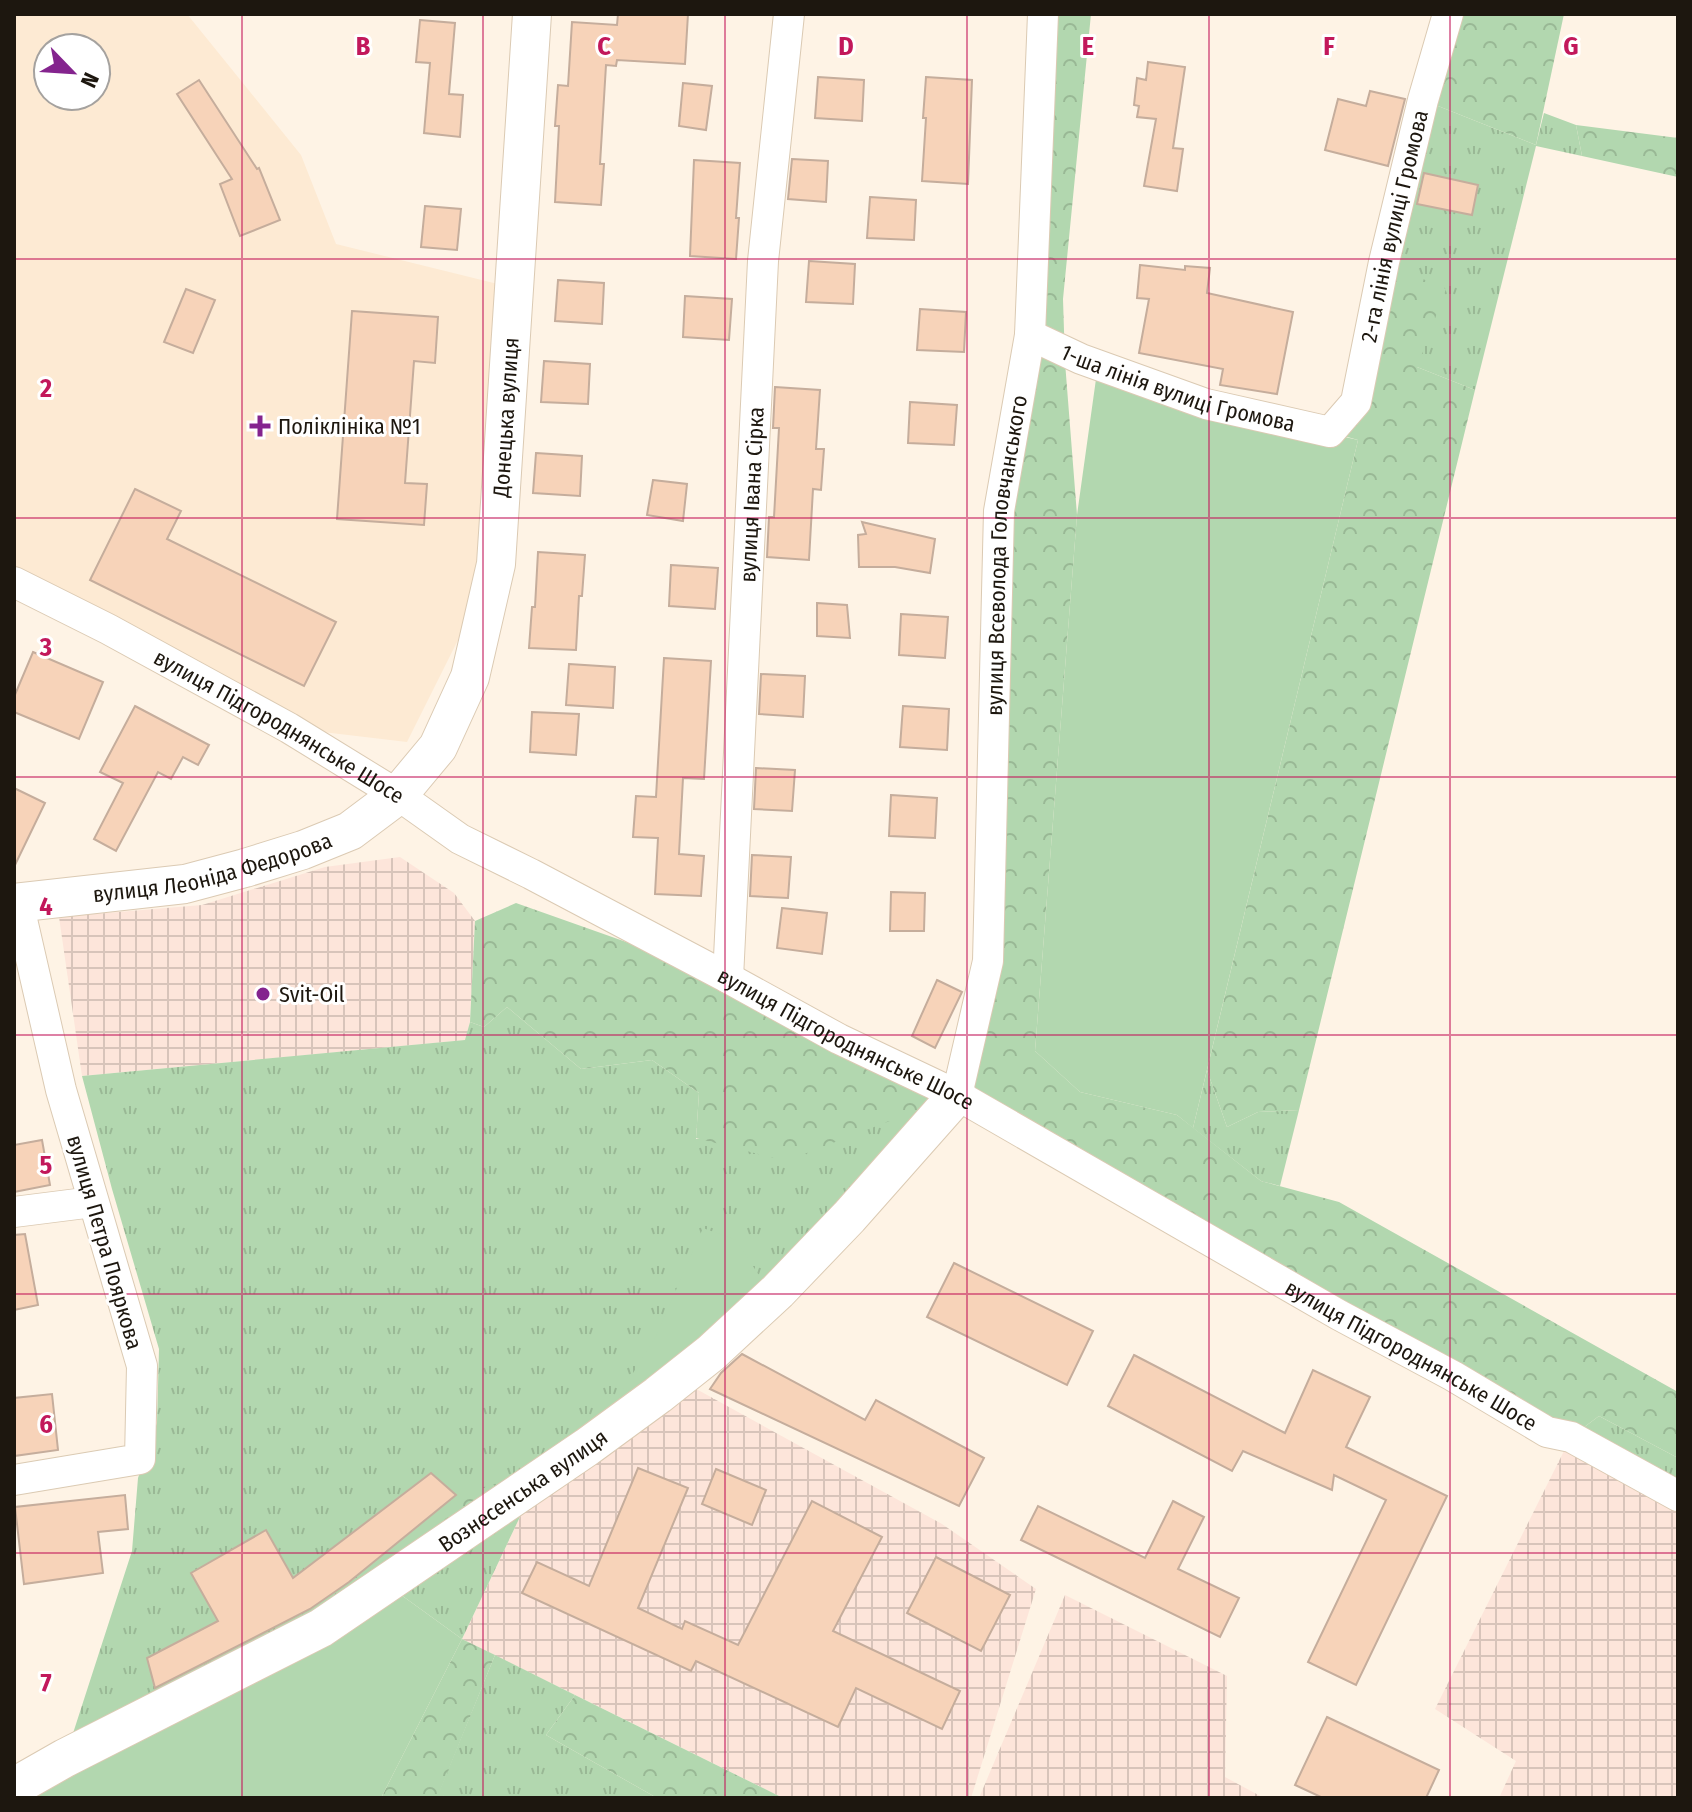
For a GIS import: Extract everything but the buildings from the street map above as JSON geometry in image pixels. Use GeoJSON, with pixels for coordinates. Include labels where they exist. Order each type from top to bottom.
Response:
{"type":"FeatureCollection","features":[{"type":"Feature","properties":{"kind":"street","name":"Донецька вулиця"},"geometry":{"type":"LineString","coordinates":[[398,795],[438,747],[470,677],[496,564],[532,14]]}},
{"type":"Feature","properties":{"kind":"street","name":"вулиця Івана Сірка"},"geometry":{"type":"LineString","coordinates":[[728,978],[763,261],[789,14]]}},
{"type":"Feature","properties":{"kind":"street","name":"вулиця Всеволода Головчанського"},"geometry":{"type":"LineString","coordinates":[[957,1095],[988,961],[999,511],[1030,335],[1043,14]]}},
{"type":"Feature","properties":{"kind":"street","name":"2-га лінія вулиці Громова"},"geometry":{"type":"LineString","coordinates":[[1330,432],[1356,402],[1384,262],[1444,15]]}},
{"type":"Feature","properties":{"kind":"street","name":"1-ша лінія вулиці Громова"},"geometry":{"type":"LineString","coordinates":[[1030,335],[1081,359],[1206,404],[1330,432]]}},
{"type":"Feature","properties":{"kind":"street","name":"вулиця Підгороднянське Шосе"},"geometry":{"type":"LineString","coordinates":[[14,582],[275,720],[398,795],[460,839],[839,1039],[957,1095],[1547,1432],[1571,1437],[1678,1496]]}},
{"type":"Feature","properties":{"kind":"street","name":"вулиця Леоніда Федорова"},"geometry":{"type":"LineString","coordinates":[[16,903],[185,884],[245,868],[350,831],[398,795]]}},
{"type":"Feature","properties":{"kind":"street","name":"вулиця Петра Пояркова"},"geometry":{"type":"LineString","coordinates":[[14,1480],[140,1459],[142,1366],[61,1090],[16,903]]}},
{"type":"Feature","properties":{"kind":"street","name":"Вознесенська вулиця"},"geometry":{"type":"LineString","coordinates":[[14,1787],[321,1628],[611,1430],[711,1353],[778,1291],[849,1217],[957,1095]]}},
{"type":"Feature","properties":{"kind":"street"},"geometry":{"type":"LineString","coordinates":[[14,1212],[93,1202]]}},
{"type":"Feature","properties":{"kind":"shaded area","name":"Поліклініка №1"},"geometry":{"type":"Polygon","coordinates":[[[14,14],[187,14],[301,155],[336,244],[514,288],[496,564],[407,742],[289,728],[14,582],[14,14]]]}},
{"type":"Feature","properties":{"kind":"shaded area"},"geometry":{"type":"Polygon","coordinates":[[[400,857],[454,893],[475,921],[470,1022],[466,1040],[82,1076],[59,917],[202,905],[325,867],[400,857]]]}},
{"type":"Feature","properties":{"kind":"shaded area"},"geometry":{"type":"Polygon","coordinates":[[[678,1379],[942,1524],[1036,1589],[971,1798],[783,1798],[462,1639],[537,1481],[678,1379]]]}},
{"type":"Feature","properties":{"kind":"shaded area"},"geometry":{"type":"Polygon","coordinates":[[[1571,1437],[1678,1496],[1678,1798],[1499,1798],[1516,1761],[1435,1709],[1571,1437]]]}},
{"type":"Feature","properties":{"kind":"shaded area"},"geometry":{"type":"Polygon","coordinates":[[[1065,1595],[1227,1676],[1225,1777],[1264,1798],[979,1798],[1065,1595]]]}},
{"type":"Feature","properties":{"kind":"green space"},"geometry":{"type":"Polygon","coordinates":[[[1043,14],[1091,14],[1063,299],[1077,515],[1035,1051],[1080,1092],[1177,1115],[1261,1181],[1339,1202],[1678,1392],[1678,1458],[1599,1416],[1571,1437],[957,1095],[786,1161],[696,1138],[699,1093],[652,1060],[581,1069],[507,1007],[484,1027],[470,1022],[475,921],[516,903],[728,978],[956,1095],[988,961],[999,511],[1030,335],[1043,14]]]}},
{"type":"Feature","properties":{"kind":"green space"},"geometry":{"type":"Polygon","coordinates":[[[1448,14],[1564,14],[1536,145],[1423,100],[1448,14]]]}},
{"type":"Feature","properties":{"kind":"green space"},"geometry":{"type":"Polygon","coordinates":[[[1423,100],[1536,145],[1544,113],[1576,125],[1582,156],[1536,146],[1475,390],[1417,367],[1384,262],[1423,100]]]}},
{"type":"Feature","properties":{"kind":"green space"},"geometry":{"type":"Polygon","coordinates":[[[1576,125],[1678,138],[1678,177],[1582,156],[1576,125]]]}},
{"type":"Feature","properties":{"kind":"green space"},"geometry":{"type":"Polygon","coordinates":[[[1384,262],[1446,289],[1417,367],[1475,390],[1299,1110],[1258,1112],[1227,1127],[1207,1070],[1358,440],[1330,432],[1356,402],[1384,262]]]}},
{"type":"Feature","properties":{"kind":"green space"},"geometry":{"type":"Polygon","coordinates":[[[1096,379],[1358,440],[1193,1128],[1177,1115],[1080,1092],[1035,1051],[1077,515],[1096,379]]]}},
{"type":"Feature","properties":{"kind":"green space"},"geometry":{"type":"Polygon","coordinates":[[[507,1007],[581,1069],[652,1060],[699,1093],[696,1139],[957,1095],[849,1217],[537,1481],[462,1639],[386,1584],[65,1758],[132,1551],[138,1478],[157,1423],[159,1349],[82,1076],[465,1040],[470,1022],[484,1027],[507,1007]]]}},
{"type":"Feature","properties":{"kind":"green space"},"geometry":{"type":"Polygon","coordinates":[[[1207,1070],[1227,1127],[1258,1112],[1299,1110],[1280,1186],[1261,1181],[1193,1128],[1207,1070]]]}},
{"type":"Feature","properties":{"kind":"green space"},"geometry":{"type":"Polygon","coordinates":[[[703,1228],[736,1240],[762,1280],[587,1447],[656,1336],[703,1228]]]}},
{"type":"Feature","properties":{"kind":"green space"},"geometry":{"type":"Polygon","coordinates":[[[1599,1416],[1678,1458],[1678,1496],[1571,1437],[1599,1416]]]}},
{"type":"Feature","properties":{"kind":"green space"},"geometry":{"type":"Polygon","coordinates":[[[519,1477],[321,1628],[107,1726],[155,1688],[310,1614],[456,1495],[519,1477]]]}},
{"type":"Feature","properties":{"kind":"green space"},"geometry":{"type":"Polygon","coordinates":[[[386,1584],[462,1639],[381,1798],[27,1798],[386,1584]]]}},
{"type":"Feature","properties":{"kind":"green space"},"geometry":{"type":"Polygon","coordinates":[[[462,1639],[495,1655],[440,1791],[446,1798],[381,1798],[462,1639]]]}},
{"type":"Feature","properties":{"kind":"green space"},"geometry":{"type":"Polygon","coordinates":[[[495,1655],[575,1695],[546,1735],[657,1798],[446,1798],[439,1792],[495,1655]]]}},
{"type":"Feature","properties":{"kind":"green space"},"geometry":{"type":"Polygon","coordinates":[[[575,1695],[783,1798],[657,1798],[546,1735],[575,1695]]]}},
{"type":"Feature","properties":{"kind":"place","name":"Поліклініка №1"},"geometry":{"type":"Point","coordinates":[260,426]}},
{"type":"Feature","properties":{"kind":"place","name":"Svit-Oil"},"geometry":{"type":"Point","coordinates":[263,994]}}]}
